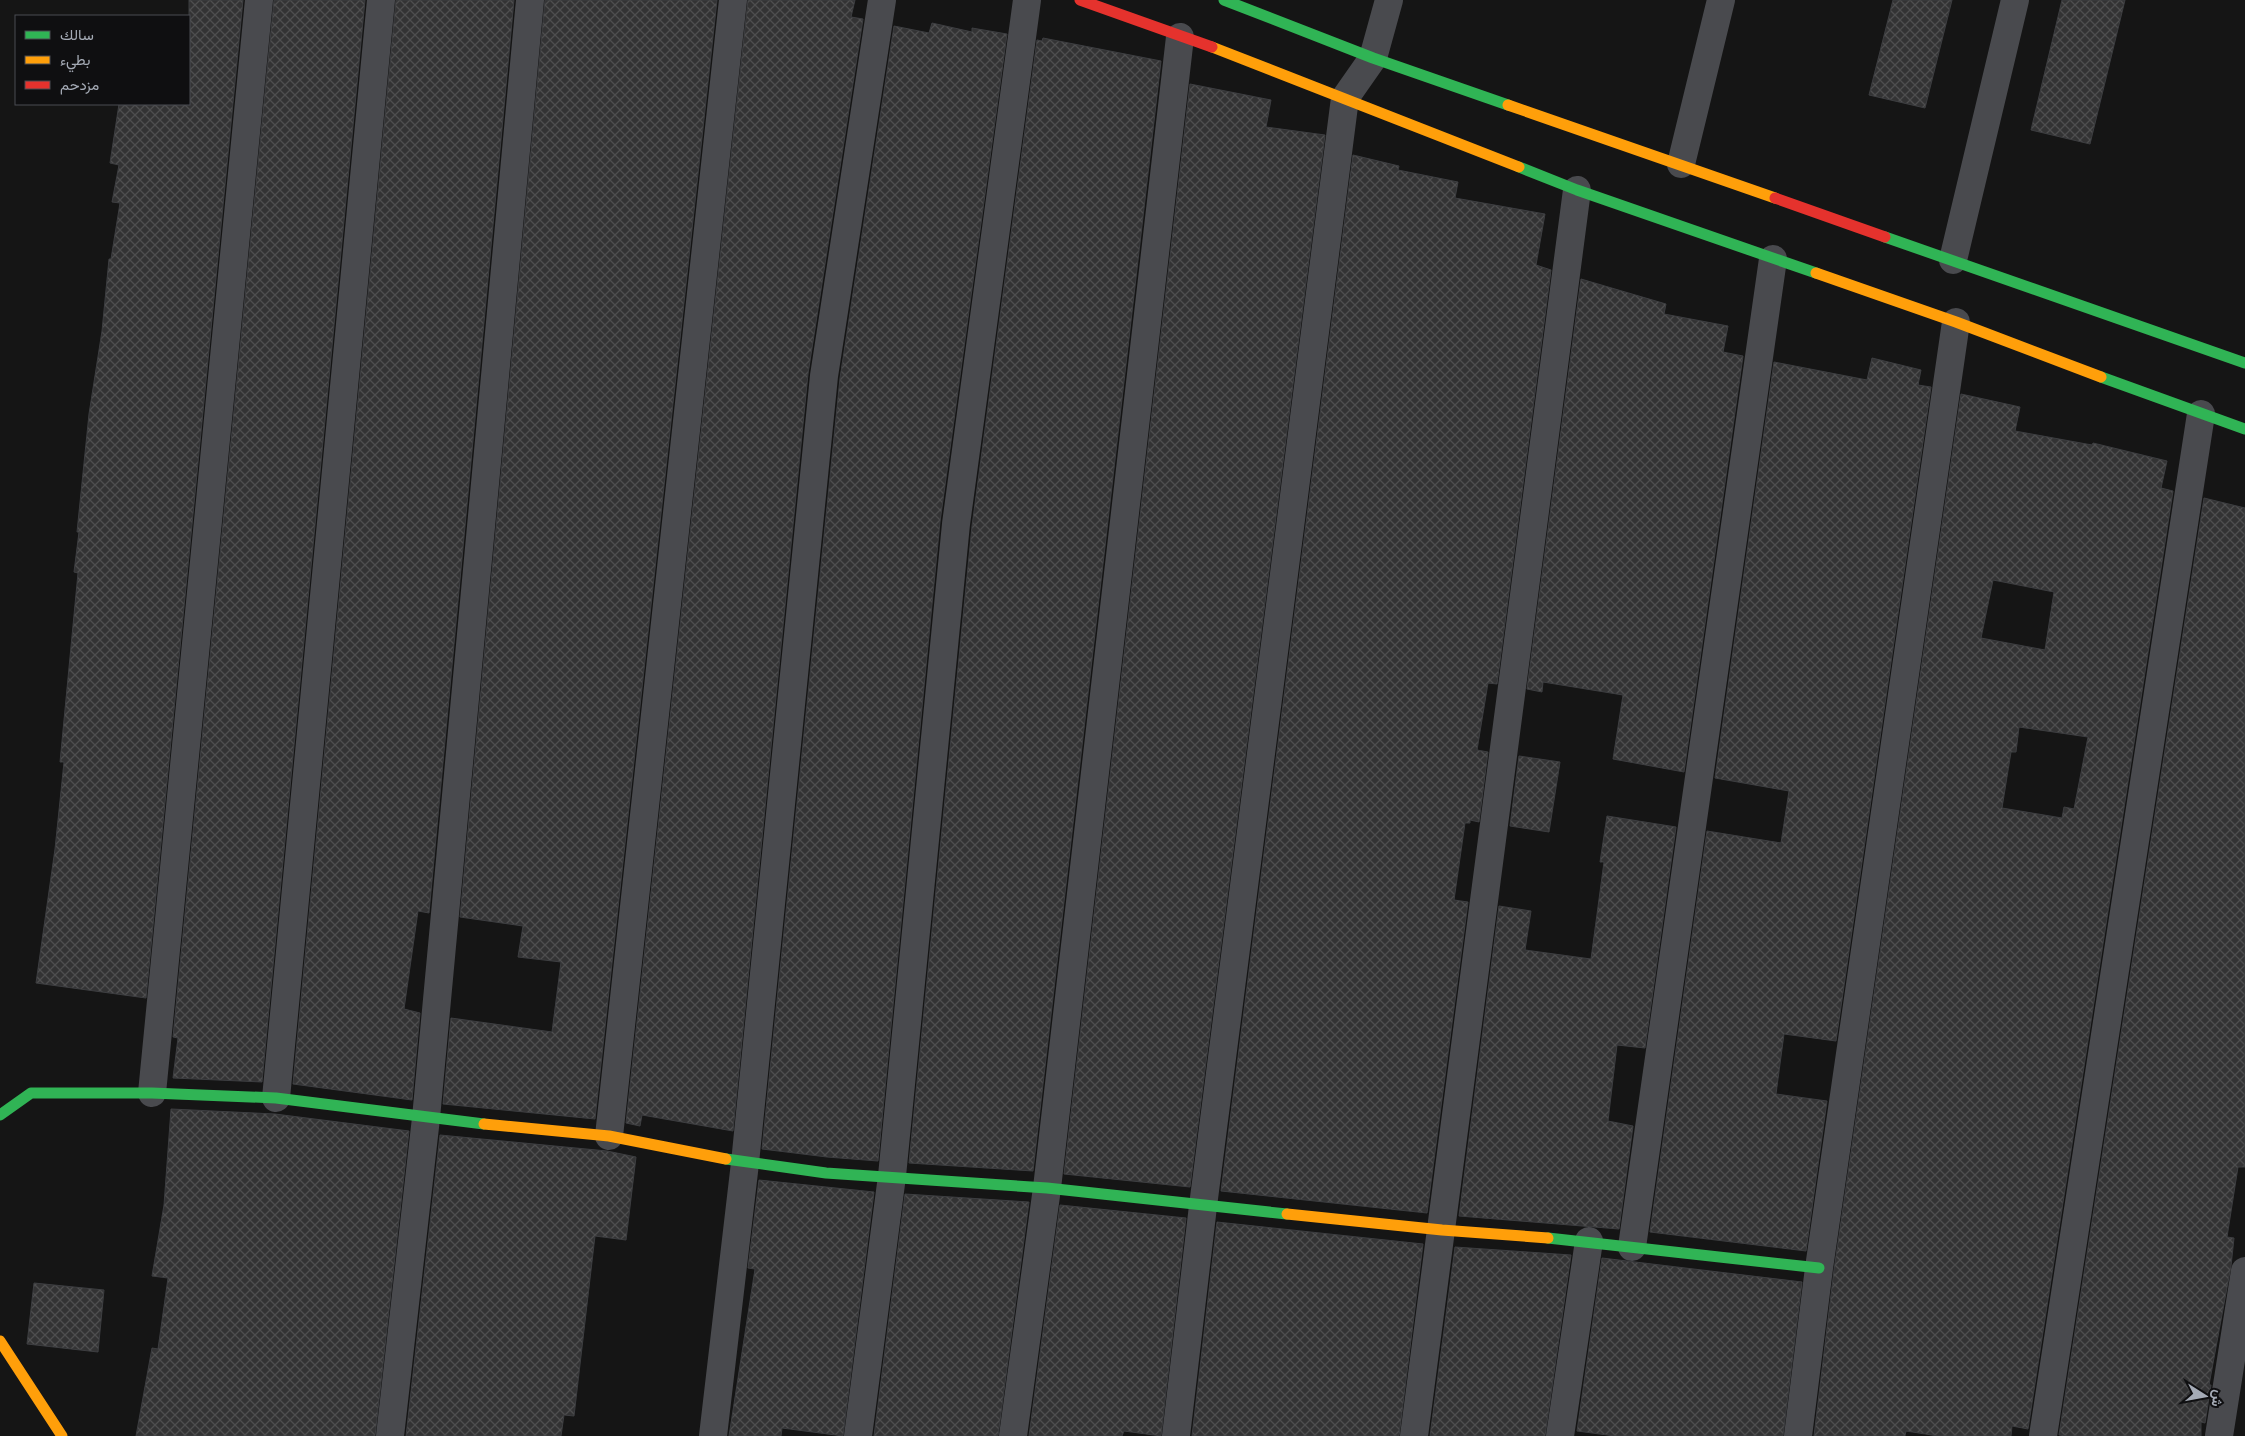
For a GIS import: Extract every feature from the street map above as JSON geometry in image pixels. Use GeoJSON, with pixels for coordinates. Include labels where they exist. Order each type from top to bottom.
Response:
{"type":"FeatureCollection","features":[{"type":"Feature","properties":{"kind":"main road"},"geometry":{"type":"LineString","coordinates":[[1080,0],[1249,60],[1577,190],[1956,322],[2245,429]]}},
{"type":"Feature","properties":{"kind":"main road"},"geometry":{"type":"LineString","coordinates":[[1224,0],[1372,58],[1681,164],[2245,363]]}},
{"type":"Feature","properties":{"kind":"main road"},"geometry":{"type":"LineString","coordinates":[[0,1115],[31,1093],[152,1093],[276,1098],[426,1118],[609,1136],[745,1163],[826,1173],[1047,1188],[1442,1230],[1589,1241],[1819,1268]]}},
{"type":"Feature","properties":{"kind":"main road"},"geometry":{"type":"LineString","coordinates":[[0,1341],[62,1436]]}},
{"type":"Feature","properties":{"kind":"street"},"geometry":{"type":"LineString","coordinates":[[152,1093],[260,0]]}},
{"type":"Feature","properties":{"kind":"street"},"geometry":{"type":"LineString","coordinates":[[276,1098],[381,0]]}},
{"type":"Feature","properties":{"kind":"street"},"geometry":{"type":"LineString","coordinates":[[390,1436],[426,1118],[530,0]]}},
{"type":"Feature","properties":{"kind":"street"},"geometry":{"type":"LineString","coordinates":[[609,1136],[733,0]]}},
{"type":"Feature","properties":{"kind":"street"},"geometry":{"type":"LineString","coordinates":[[713,1436],[745,1163],[824,376],[882,0]]}},
{"type":"Feature","properties":{"kind":"street"},"geometry":{"type":"LineString","coordinates":[[858,1436],[892,1176],[956,524],[1027,0]]}},
{"type":"Feature","properties":{"kind":"street"},"geometry":{"type":"LineString","coordinates":[[1176,1436],[1203,1206],[1345,98],[1372,58],[1389,0]]}},
{"type":"Feature","properties":{"kind":"street"},"geometry":{"type":"LineString","coordinates":[[1681,164],[1721,0]]}},
{"type":"Feature","properties":{"kind":"street"},"geometry":{"type":"LineString","coordinates":[[1953,260],[2015,0]]}},
{"type":"Feature","properties":{"kind":"street"},"geometry":{"type":"LineString","coordinates":[[1013,1436],[1047,1188],[1180,37]]}},
{"type":"Feature","properties":{"kind":"street"},"geometry":{"type":"LineString","coordinates":[[1414,1436],[1577,190]]}},
{"type":"Feature","properties":{"kind":"street"},"geometry":{"type":"LineString","coordinates":[[1632,1247],[1773,259]]}},
{"type":"Feature","properties":{"kind":"street"},"geometry":{"type":"LineString","coordinates":[[1798,1436],[1819,1268],[1956,322]]}},
{"type":"Feature","properties":{"kind":"street"},"geometry":{"type":"LineString","coordinates":[[2044,1436],[2201,414]]}},
{"type":"Feature","properties":{"kind":"street"},"geometry":{"type":"LineString","coordinates":[[1560,1436],[1589,1241]]}},
{"type":"Feature","properties":{"kind":"street"},"geometry":{"type":"LineString","coordinates":[[2219,1436],[2245,1271]]}},
{"type":"Feature","properties":{"kind":"building"},"geometry":{"type":"Polygon","coordinates":[[[189,0],[243,0],[146,998],[36,983],[55,849],[64,762],[60,762],[78,573],[74,572],[89,414],[102,331],[109,259],[111,259],[120,203],[112,202],[119,165],[110,163],[119,105],[190,105],[189,0]]]}},
{"type":"Feature","properties":{"kind":"building"},"geometry":{"type":"Polygon","coordinates":[[[274,0],[365,0],[262,1082],[173,1078],[178,1038],[173,1037],[274,0]]]}},
{"type":"Feature","properties":{"kind":"building"},"geometry":{"type":"Polygon","coordinates":[[[396,0],[514,0],[429,913],[418,911],[404,1009],[420,1013],[412,1100],[293,1084],[396,0]]]}},
{"type":"Feature","properties":{"kind":"building"},"geometry":{"type":"Polygon","coordinates":[[[545,0],[717,0],[595,1119],[443,1104],[451,1018],[552,1032],[561,962],[518,957],[523,926],[460,917],[545,0]]]}},
{"type":"Feature","properties":{"kind":"building"},"geometry":{"type":"Polygon","coordinates":[[[748,0],[855,0],[851,17],[863,19],[808,374],[733,1131],[642,1115],[640,1126],[626,1123],[748,0]]]}},
{"type":"Feature","properties":{"kind":"building"},"geometry":{"type":"Polygon","coordinates":[[[1893,0],[1952,0],[1925,108],[1869,95],[1893,0]]]}},
{"type":"Feature","properties":{"kind":"building"},"geometry":{"type":"Polygon","coordinates":[[[2062,0],[2125,0],[2090,144],[2031,130],[2062,0]]]}},
{"type":"Feature","properties":{"kind":"building"},"geometry":{"type":"Polygon","coordinates":[[[932,23],[972,32],[972,28],[1007,34],[940,522],[878,1161],[762,1149],[840,378],[894,26],[929,33],[932,23]]]}},
{"type":"Feature","properties":{"kind":"building"},"geometry":{"type":"Polygon","coordinates":[[[1043,38],[1161,61],[1033,1171],[909,1163],[972,526],[1037,40],[1042,41],[1043,38]]]}},
{"type":"Feature","properties":{"kind":"building"},"geometry":{"type":"Polygon","coordinates":[[[1190,84],[1271,100],[1266,127],[1325,135],[1190,1187],[1064,1174],[1190,84]]]}},
{"type":"Feature","properties":{"kind":"building"},"geometry":{"type":"Polygon","coordinates":[[[1353,155],[1399,166],[1398,170],[1458,182],[1455,198],[1545,214],[1536,265],[1551,270],[1497,684],[1488,683],[1477,750],[1488,752],[1479,822],[1470,820],[1470,823],[1465,823],[1454,900],[1468,902],[1427,1213],[1221,1191],[1353,155]]]}},
{"type":"Feature","properties":{"kind":"building"},"geometry":{"type":"Polygon","coordinates":[[[1581,279],[1666,304],[1664,314],[1728,326],[1723,352],[1743,356],[1684,772],[1613,759],[1623,695],[1543,682],[1542,692],[1527,689],[1581,279]]]}},
{"type":"Feature","properties":{"kind":"building"},"geometry":{"type":"Polygon","coordinates":[[[1872,358],[1921,370],[1918,385],[1931,387],[1836,1041],[1784,1034],[1776,1094],[1827,1101],[1806,1251],[1650,1232],[1707,831],[1781,843],[1789,791],[1715,778],[1774,362],[1867,380],[1872,358]]]}},
{"type":"Feature","properties":{"kind":"building"},"geometry":{"type":"Polygon","coordinates":[[[1961,394],[2020,407],[2015,431],[2092,445],[2093,443],[2167,461],[2161,488],[2173,491],[2028,1429],[2012,1426],[2011,1436],[1938,1436],[1906,1431],[1905,1436],[1814,1436],[1834,1270],[1961,394]],[[1993,580],[1981,638],[2045,650],[2054,592],[1993,580]],[[2019,727],[2016,752],[2011,752],[2002,808],[2062,818],[2064,807],[2074,809],[2088,737],[2019,727]]]}},
{"type":"Feature","properties":{"kind":"building"},"geometry":{"type":"Polygon","coordinates":[[[2204,498],[2245,508],[2245,1167],[2238,1167],[2227,1237],[2234,1238],[2231,1266],[2209,1385],[2211,1385],[2205,1423],[2201,1422],[2201,1436],[2059,1435],[2204,498]]]}},
{"type":"Feature","properties":{"kind":"building"},"geometry":{"type":"Polygon","coordinates":[[[1519,756],[1560,762],[1549,832],[1510,826],[1519,756]]]}},
{"type":"Feature","properties":{"kind":"building"},"geometry":{"type":"Polygon","coordinates":[[[1607,816],[1676,827],[1645,1048],[1617,1045],[1608,1121],[1633,1126],[1619,1229],[1459,1216],[1499,906],[1531,911],[1525,950],[1591,959],[1604,862],[1600,862],[1607,816]]]}},
{"type":"Feature","properties":{"kind":"building"},"geometry":{"type":"Polygon","coordinates":[[[171,1109],[275,1114],[409,1131],[375,1436],[136,1436],[152,1348],[158,1349],[168,1278],[152,1276],[164,1205],[171,1109]]]}},
{"type":"Feature","properties":{"kind":"building"},"geometry":{"type":"Polygon","coordinates":[[[440,1135],[607,1151],[636,1157],[626,1240],[595,1236],[574,1416],[564,1415],[561,1436],[406,1436],[440,1135]]]}},
{"type":"Feature","properties":{"kind":"building"},"geometry":{"type":"Polygon","coordinates":[[[759,1180],[874,1192],[843,1436],[782,1428],[781,1436],[729,1436],[755,1269],[748,1268],[759,1180]]]}},
{"type":"Feature","properties":{"kind":"building"},"geometry":{"type":"Polygon","coordinates":[[[905,1194],[1029,1202],[998,1436],[874,1436],[905,1194]]]}},
{"type":"Feature","properties":{"kind":"building"},"geometry":{"type":"Polygon","coordinates":[[[1060,1205],[1186,1218],[1161,1436],[1124,1431],[1122,1436],[1029,1436],[1060,1205]]]}},
{"type":"Feature","properties":{"kind":"building"},"geometry":{"type":"Polygon","coordinates":[[[1217,1222],[1423,1244],[1399,1436],[1192,1436],[1217,1222]]]}},
{"type":"Feature","properties":{"kind":"building"},"geometry":{"type":"Polygon","coordinates":[[[1455,1247],[1571,1255],[1545,1436],[1430,1436],[1455,1247]]]}},
{"type":"Feature","properties":{"kind":"building"},"geometry":{"type":"Polygon","coordinates":[[[1602,1258],[1802,1282],[1783,1436],[1615,1436],[1577,1431],[1602,1258]]]}},
{"type":"Feature","properties":{"kind":"building"},"geometry":{"type":"Polygon","coordinates":[[[34,1283],[104,1290],[98,1352],[27,1344],[34,1283]]]}},
{"type":"Feature","properties":{"kind":"traffic: fast"},"geometry":{"type":"LineString","coordinates":[[1224,0],[1373,58],[1508,105]]}},
{"type":"Feature","properties":{"kind":"traffic: fast"},"geometry":{"type":"LineString","coordinates":[[1519,167],[1577,190],[1816,273]]}},
{"type":"Feature","properties":{"kind":"traffic: fast"},"geometry":{"type":"LineString","coordinates":[[1885,237],[2245,363]]}},
{"type":"Feature","properties":{"kind":"traffic: fast"},"geometry":{"type":"LineString","coordinates":[[2101,377],[2245,429]]}},
{"type":"Feature","properties":{"kind":"traffic: fast"},"geometry":{"type":"LineString","coordinates":[[0,1115],[31,1093],[152,1093],[276,1098],[484,1124]]}},
{"type":"Feature","properties":{"kind":"traffic: fast"},"geometry":{"type":"LineString","coordinates":[[726,1159],[826,1173],[1047,1188],[1287,1214]]}},
{"type":"Feature","properties":{"kind":"traffic: fast"},"geometry":{"type":"LineString","coordinates":[[1548,1238],[1819,1268]]}},
{"type":"Feature","properties":{"kind":"traffic: slow"},"geometry":{"type":"LineString","coordinates":[[1212,47],[1519,167]]}},
{"type":"Feature","properties":{"kind":"traffic: slow"},"geometry":{"type":"LineString","coordinates":[[1508,105],[1775,198]]}},
{"type":"Feature","properties":{"kind":"traffic: slow"},"geometry":{"type":"LineString","coordinates":[[1816,273],[1956,322],[2101,377]]}},
{"type":"Feature","properties":{"kind":"traffic: slow"},"geometry":{"type":"LineString","coordinates":[[484,1124],[609,1136],[726,1159]]}},
{"type":"Feature","properties":{"kind":"traffic: slow"},"geometry":{"type":"LineString","coordinates":[[1287,1214],[1442,1230],[1548,1238]]}},
{"type":"Feature","properties":{"kind":"traffic: slow"},"geometry":{"type":"LineString","coordinates":[[0,1341],[62,1436]]}},
{"type":"Feature","properties":{"kind":"traffic: jam"},"geometry":{"type":"LineString","coordinates":[[1080,0],[1212,47]]}},
{"type":"Feature","properties":{"kind":"traffic: jam"},"geometry":{"type":"LineString","coordinates":[[1775,198],[1885,237]]}}]}
